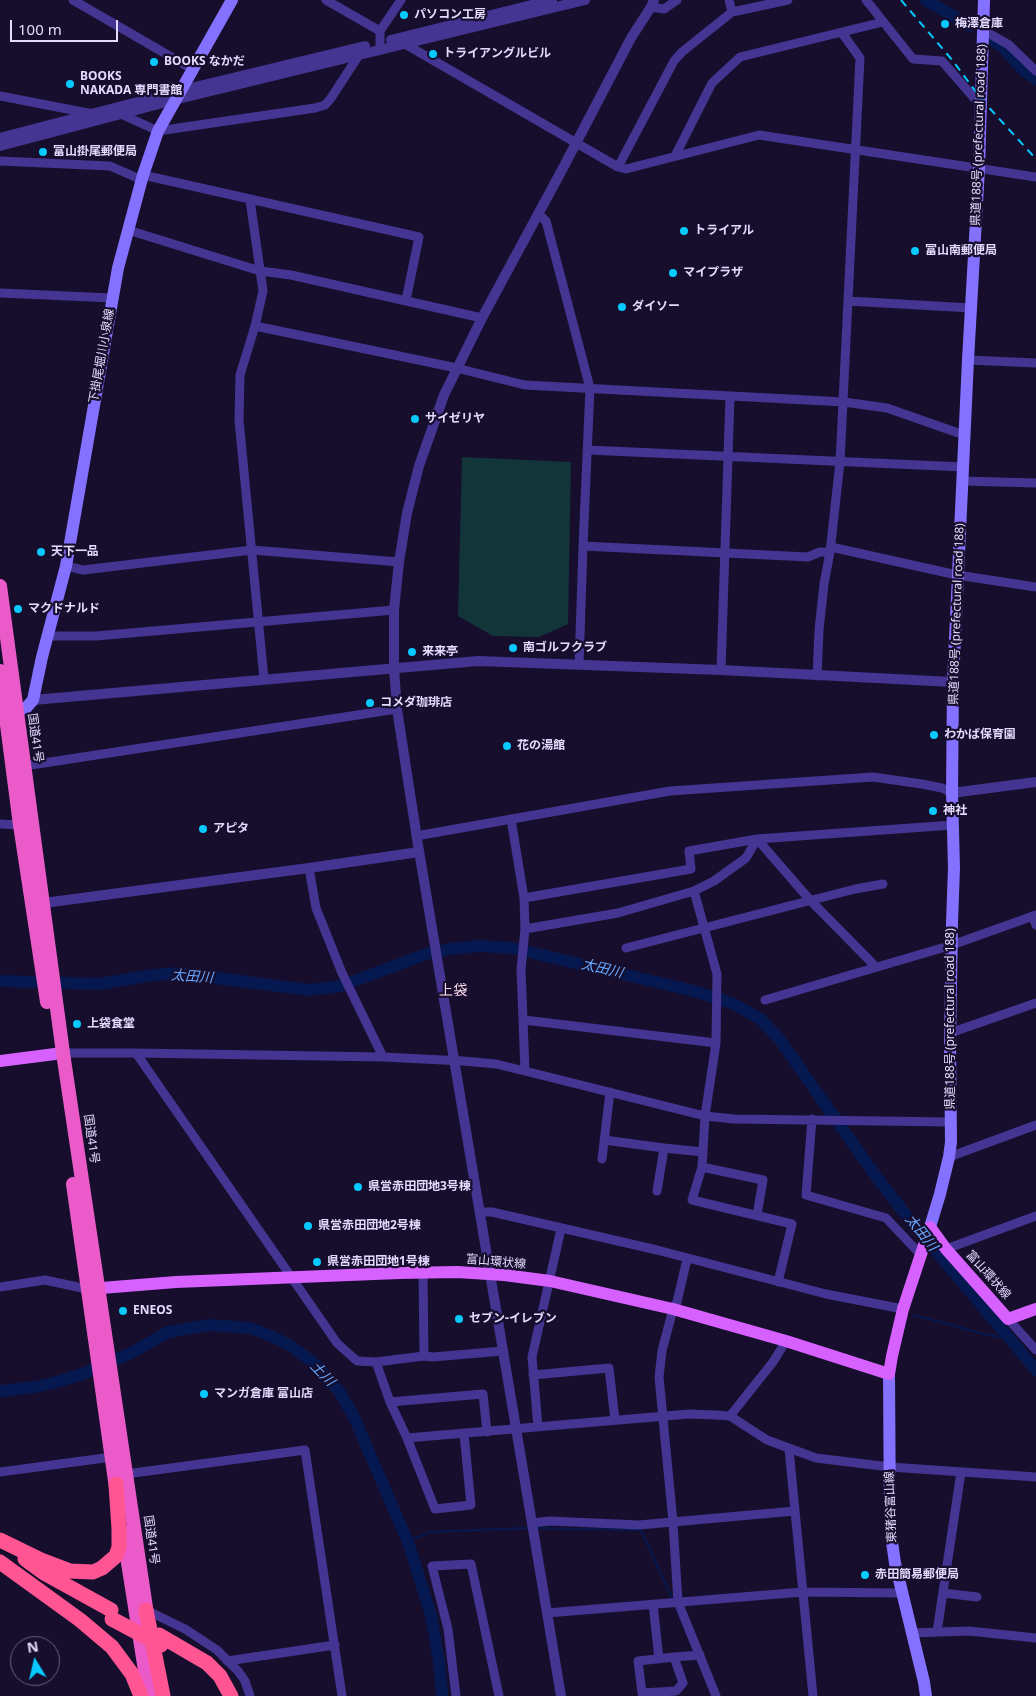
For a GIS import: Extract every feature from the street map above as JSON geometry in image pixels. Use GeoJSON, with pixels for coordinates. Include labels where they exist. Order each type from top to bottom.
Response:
{"type":"FeatureCollection","features":[{"type":"Feature","properties":{"kind":"highway","name":"国道41号"},"geometry":{"type":"LineString","coordinates":[[0,586],[7,711],[20,825],[38,904]]}},
{"type":"Feature","properties":{"kind":"highway","name":"国道41号"},"geometry":{"type":"LineString","coordinates":[[0,672],[7,711],[24,766],[38,904],[121,1479],[149,1696]]}},
{"type":"Feature","properties":{"kind":"highway","name":"国道41号"},"geometry":{"type":"LineString","coordinates":[[109,1394],[112,1457],[121,1479],[146,1610],[158,1696]]}},
{"type":"Feature","properties":{"kind":"highway"},"geometry":{"type":"LineString","coordinates":[[0,1540],[41,1560],[70,1571],[93,1572],[102,1568],[116,1556],[119,1547],[121,1479]]}},
{"type":"Feature","properties":{"kind":"highway"},"geometry":{"type":"LineString","coordinates":[[0,1540],[44,1573],[112,1615]]}},
{"type":"Feature","properties":{"kind":"highway"},"geometry":{"type":"LineString","coordinates":[[0,1561],[207,1663],[220,1676],[231,1696]]}},
{"type":"Feature","properties":{"kind":"highway"},"geometry":{"type":"LineString","coordinates":[[0,1561],[58,1603],[112,1647],[132,1674],[141,1696]]}},
{"type":"Feature","properties":{"kind":"highway"},"geometry":{"type":"LineString","coordinates":[[146,1610],[163,1696]]}},
{"type":"Feature","properties":{"kind":"highway"},"geometry":{"type":"LineString","coordinates":[[160,1640],[205,1672],[222,1696]]}},
{"type":"Feature","properties":{"kind":"main road","name":"下掛尾堀川小泉線"},"geometry":{"type":"LineString","coordinates":[[33,700],[66,566],[112,298],[142,178],[158,131],[232,0]]}},
{"type":"Feature","properties":{"kind":"main road","name":"県道188号 (prefectural road 188)"},"geometry":{"type":"LineString","coordinates":[[930,1226],[949,1157],[951,1122],[950,1033],[954,868],[952,793],[953,682],[979,168],[984,0]]}},
{"type":"Feature","properties":{"kind":"main road"},"geometry":{"type":"LineString","coordinates":[[7,711],[26,708],[33,700]]}},
{"type":"Feature","properties":{"kind":"main road"},"geometry":{"type":"LineString","coordinates":[[0,1061],[59,1053]]}},
{"type":"Feature","properties":{"kind":"main road"},"geometry":{"type":"LineString","coordinates":[[890,1374],[892,1356],[903,1310],[930,1226]]}},
{"type":"Feature","properties":{"kind":"main road","name":"富山環状線"},"geometry":{"type":"LineString","coordinates":[[930,1226],[946,1249],[1008,1319],[1036,1309]]}},
{"type":"Feature","properties":{"kind":"main road","name":"富山環状線"},"geometry":{"type":"LineString","coordinates":[[93,1288],[422,1272],[491,1274],[550,1281],[673,1309],[786,1341],[890,1374]]}},
{"type":"Feature","properties":{"kind":"main road","name":"東猪谷富山線"},"geometry":{"type":"LineString","coordinates":[[890,1374],[890,1528],[895,1563],[926,1696]]}},
{"type":"Feature","properties":{"kind":"street"},"geometry":{"type":"LineString","coordinates":[[73,0],[192,68]]}},
{"type":"Feature","properties":{"kind":"street"},"geometry":{"type":"LineString","coordinates":[[326,0],[380,31]]}},
{"type":"Feature","properties":{"kind":"street"},"geometry":{"type":"LineString","coordinates":[[380,47],[380,31],[401,0]]}},
{"type":"Feature","properties":{"kind":"street"},"geometry":{"type":"LineString","coordinates":[[2,143],[123,115],[177,96],[380,47],[552,0]]}},
{"type":"Feature","properties":{"kind":"street"},"geometry":{"type":"LineString","coordinates":[[2,143],[93,114],[359,55],[380,47],[406,44],[585,0]]}},
{"type":"Feature","properties":{"kind":"street"},"geometry":{"type":"LineString","coordinates":[[561,1696],[416,836],[397,709],[394,668],[394,610],[407,513],[419,466],[431,429],[456,368],[631,38],[653,4],[664,10],[678,0]]}},
{"type":"Feature","properties":{"kind":"street"},"geometry":{"type":"LineString","coordinates":[[729,0],[732,12]]}},
{"type":"Feature","properties":{"kind":"street"},"geometry":{"type":"LineString","coordinates":[[618,168],[674,61],[732,12],[788,0]]}},
{"type":"Feature","properties":{"kind":"street"},"geometry":{"type":"LineString","coordinates":[[866,0],[913,59],[942,61],[981,106]]}},
{"type":"Feature","properties":{"kind":"street"},"geometry":{"type":"LineString","coordinates":[[675,156],[712,83],[740,57],[883,22]]}},
{"type":"Feature","properties":{"kind":"street"},"geometry":{"type":"LineString","coordinates":[[983,30],[1008,46],[1036,71]]}},
{"type":"Feature","properties":{"kind":"street"},"geometry":{"type":"LineString","coordinates":[[817,676],[819,630],[824,584],[831,549],[840,462],[860,58],[842,33]]}},
{"type":"Feature","properties":{"kind":"street"},"geometry":{"type":"LineString","coordinates":[[406,44],[618,168],[626,169],[759,135],[1036,177]]}},
{"type":"Feature","properties":{"kind":"street"},"geometry":{"type":"LineString","coordinates":[[123,115],[158,131],[305,110],[325,105],[359,55]]}},
{"type":"Feature","properties":{"kind":"street"},"geometry":{"type":"LineString","coordinates":[[0,96],[93,114]]}},
{"type":"Feature","properties":{"kind":"street"},"geometry":{"type":"LineString","coordinates":[[2,143],[3,161],[110,166],[142,178],[419,237],[406,300]]}},
{"type":"Feature","properties":{"kind":"street"},"geometry":{"type":"LineString","coordinates":[[250,200],[262,292],[255,326],[240,375],[239,420],[264,679]]}},
{"type":"Feature","properties":{"kind":"street"},"geometry":{"type":"LineString","coordinates":[[538,214],[546,221],[590,388],[579,665]]}},
{"type":"Feature","properties":{"kind":"street"},"geometry":{"type":"LineString","coordinates":[[128,230],[260,271],[291,274],[482,318]]}},
{"type":"Feature","properties":{"kind":"street"},"geometry":{"type":"LineString","coordinates":[[0,293],[112,298]]}},
{"type":"Feature","properties":{"kind":"street"},"geometry":{"type":"LineString","coordinates":[[848,301],[971,308]]}},
{"type":"Feature","properties":{"kind":"street"},"geometry":{"type":"LineString","coordinates":[[255,326],[456,368],[525,385],[844,402],[887,408],[964,435]]}},
{"type":"Feature","properties":{"kind":"street"},"geometry":{"type":"LineString","coordinates":[[968,360],[1036,363]]}},
{"type":"Feature","properties":{"kind":"street"},"geometry":{"type":"LineString","coordinates":[[721,670],[730,396]]}},
{"type":"Feature","properties":{"kind":"street"},"geometry":{"type":"LineString","coordinates":[[588,450],[963,467]]}},
{"type":"Feature","properties":{"kind":"street"},"geometry":{"type":"LineString","coordinates":[[962,481],[1036,483]]}},
{"type":"Feature","properties":{"kind":"street"},"geometry":{"type":"LineString","coordinates":[[583,546],[808,556],[831,549],[958,575],[1036,587]]}},
{"type":"Feature","properties":{"kind":"street"},"geometry":{"type":"LineString","coordinates":[[66,566],[83,570],[252,550],[399,562]]}},
{"type":"Feature","properties":{"kind":"street"},"geometry":{"type":"LineString","coordinates":[[48,636],[96,636],[394,610]]}},
{"type":"Feature","properties":{"kind":"street"},"geometry":{"type":"LineString","coordinates":[[33,700],[478,661],[721,670],[953,682]]}},
{"type":"Feature","properties":{"kind":"street"},"geometry":{"type":"LineString","coordinates":[[24,766],[397,709]]}},
{"type":"Feature","properties":{"kind":"street"},"geometry":{"type":"LineString","coordinates":[[416,836],[670,790],[873,777],[942,788],[952,793],[1036,782]]}},
{"type":"Feature","properties":{"kind":"street"},"geometry":{"type":"LineString","coordinates":[[511,819],[524,898],[525,929],[522,957],[525,1071]]}},
{"type":"Feature","properties":{"kind":"street"},"geometry":{"type":"LineString","coordinates":[[0,824],[20,825]]}},
{"type":"Feature","properties":{"kind":"street"},"geometry":{"type":"LineString","coordinates":[[524,898],[691,868],[689,851],[757,839],[953,826]]}},
{"type":"Feature","properties":{"kind":"street"},"geometry":{"type":"LineString","coordinates":[[525,929],[611,914],[694,891],[714,881],[746,858],[757,839]]}},
{"type":"Feature","properties":{"kind":"street"},"geometry":{"type":"LineString","coordinates":[[757,839],[810,900],[876,967]]}},
{"type":"Feature","properties":{"kind":"street"},"geometry":{"type":"LineString","coordinates":[[38,904],[419,852]]}},
{"type":"Feature","properties":{"kind":"street"},"geometry":{"type":"LineString","coordinates":[[309,868],[316,908],[342,972],[383,1057]]}},
{"type":"Feature","properties":{"kind":"street"},"geometry":{"type":"LineString","coordinates":[[626,948],[704,926],[883,884]]}},
{"type":"Feature","properties":{"kind":"street"},"geometry":{"type":"LineString","coordinates":[[694,891],[716,974],[716,1043],[705,1116],[702,1167],[692,1200],[792,1224],[778,1282]]}},
{"type":"Feature","properties":{"kind":"street"},"geometry":{"type":"LineString","coordinates":[[765,1000],[952,945],[1034,915],[1036,926]]}},
{"type":"Feature","properties":{"kind":"street"},"geometry":{"type":"LineString","coordinates":[[950,1033],[1036,1003]]}},
{"type":"Feature","properties":{"kind":"street"},"geometry":{"type":"LineString","coordinates":[[524,1020],[716,1043]]}},
{"type":"Feature","properties":{"kind":"street"},"geometry":{"type":"LineString","coordinates":[[59,1053],[383,1057],[496,1064],[705,1116],[734,1119],[951,1122]]}},
{"type":"Feature","properties":{"kind":"street"},"geometry":{"type":"LineString","coordinates":[[136,1053],[337,1343],[358,1362],[503,1351]]}},
{"type":"Feature","properties":{"kind":"street"},"geometry":{"type":"LineString","coordinates":[[602,1159],[610,1092]]}},
{"type":"Feature","properties":{"kind":"street"},"geometry":{"type":"LineString","coordinates":[[812,1119],[806,1195],[886,1218],[921,1255]]}},
{"type":"Feature","properties":{"kind":"street"},"geometry":{"type":"LineString","coordinates":[[949,1157],[1036,1125]]}},
{"type":"Feature","properties":{"kind":"street"},"geometry":{"type":"LineString","coordinates":[[604,1140],[703,1152]]}},
{"type":"Feature","properties":{"kind":"street"},"geometry":{"type":"LineString","coordinates":[[657,1192],[664,1148]]}},
{"type":"Feature","properties":{"kind":"street"},"geometry":{"type":"LineString","coordinates":[[702,1167],[763,1180],[757,1215]]}},
{"type":"Feature","properties":{"kind":"street"},"geometry":{"type":"LineString","coordinates":[[480,1212],[492,1212],[657,1250],[826,1294],[903,1310]]}},
{"type":"Feature","properties":{"kind":"street"},"geometry":{"type":"LineString","coordinates":[[946,1249],[1036,1216]]}},
{"type":"Feature","properties":{"kind":"street"},"geometry":{"type":"LineString","coordinates":[[538,1427],[532,1357],[561,1229]]}},
{"type":"Feature","properties":{"kind":"street"},"geometry":{"type":"LineString","coordinates":[[687,1259],[677,1302],[673,1309],[662,1351],[659,1377],[673,1522],[678,1602],[716,1696]]}},
{"type":"Feature","properties":{"kind":"street"},"geometry":{"type":"LineString","coordinates":[[422,1272],[424,1356]]}},
{"type":"Feature","properties":{"kind":"street"},"geometry":{"type":"LineString","coordinates":[[0,1287],[45,1280],[93,1288]]}},
{"type":"Feature","properties":{"kind":"street"},"geometry":{"type":"LineString","coordinates":[[1008,1319],[1036,1350]]}},
{"type":"Feature","properties":{"kind":"street"},"geometry":{"type":"LineString","coordinates":[[730,1416],[773,1362],[786,1341]]}},
{"type":"Feature","properties":{"kind":"street"},"geometry":{"type":"LineString","coordinates":[[376,1362],[390,1402],[407,1438],[435,1508],[471,1505],[464,1434]]}},
{"type":"Feature","properties":{"kind":"street"},"geometry":{"type":"LineString","coordinates":[[533,1375],[609,1368],[615,1420]]}},
{"type":"Feature","properties":{"kind":"street"},"geometry":{"type":"LineString","coordinates":[[390,1402],[483,1394],[488,1432]]}},
{"type":"Feature","properties":{"kind":"street"},"geometry":{"type":"LineString","coordinates":[[407,1438],[690,1414],[730,1416],[767,1440],[816,1458],[890,1467],[1036,1477]]}},
{"type":"Feature","properties":{"kind":"street"},"geometry":{"type":"LineString","coordinates":[[789,1449],[813,1696]]}},
{"type":"Feature","properties":{"kind":"street"},"geometry":{"type":"LineString","coordinates":[[121,1479],[305,1450],[342,1696]]}},
{"type":"Feature","properties":{"kind":"street"},"geometry":{"type":"LineString","coordinates":[[0,1472],[112,1457]]}},
{"type":"Feature","properties":{"kind":"street"},"geometry":{"type":"LineString","coordinates":[[937,1632],[961,1472]]}},
{"type":"Feature","properties":{"kind":"street"},"geometry":{"type":"LineString","coordinates":[[532,1523],[550,1521],[639,1525],[795,1511]]}},
{"type":"Feature","properties":{"kind":"street"},"geometry":{"type":"LineString","coordinates":[[456,1696],[448,1629],[432,1566],[471,1564],[499,1696]]}},
{"type":"Feature","properties":{"kind":"street"},"geometry":{"type":"LineString","coordinates":[[547,1613],[803,1592],[902,1593]]}},
{"type":"Feature","properties":{"kind":"street"},"geometry":{"type":"LineString","coordinates":[[943,1593],[977,1597]]}},
{"type":"Feature","properties":{"kind":"street"},"geometry":{"type":"LineString","coordinates":[[654,1604],[659,1659]]}},
{"type":"Feature","properties":{"kind":"street"},"geometry":{"type":"LineString","coordinates":[[146,1610],[185,1629],[216,1650],[238,1671],[245,1681],[250,1696]]}},
{"type":"Feature","properties":{"kind":"street"},"geometry":{"type":"LineString","coordinates":[[911,1633],[969,1631],[1036,1638]]}},
{"type":"Feature","properties":{"kind":"street"},"geometry":{"type":"LineString","coordinates":[[227,1661],[335,1645]]}},
{"type":"Feature","properties":{"kind":"street"},"geometry":{"type":"LineString","coordinates":[[674,1658],[683,1683],[676,1691],[642,1693],[638,1661],[700,1655]]}},
{"type":"Feature","properties":{"kind":"green space"},"geometry":{"type":"Polygon","coordinates":[[[462,457],[571,462],[568,624],[539,637],[493,636],[458,616],[462,457]]]}},
{"type":"Feature","properties":{"kind":"waterway"},"geometry":{"type":"LineString","coordinates":[[926,0],[970,26]]}},
{"type":"Feature","properties":{"kind":"waterway"},"geometry":{"type":"LineString","coordinates":[[995,42],[1005,49],[1022,69],[1036,79]]}},
{"type":"Feature","properties":{"kind":"waterway","name":"太田川"},"geometry":{"type":"LineString","coordinates":[[0,981],[100,984],[178,973],[309,990],[341,986],[426,954],[479,946],[512,948],[694,991],[734,1004],[760,1019],[780,1040],[875,1175],[909,1219],[1036,1370]]}},
{"type":"Feature","properties":{"kind":"waterway"},"geometry":{"type":"LineString","coordinates":[[914,1315],[984,1334],[1011,1339]]}},
{"type":"Feature","properties":{"kind":"waterway","name":"土川"},"geometry":{"type":"LineString","coordinates":[[0,1391],[35,1387],[57,1382],[85,1373],[131,1353],[168,1332],[209,1325],[250,1328],[291,1346],[315,1364],[339,1391],[354,1417],[408,1542],[431,1615],[439,1661],[442,1696]]}},
{"type":"Feature","properties":{"kind":"waterway"},"geometry":{"type":"LineString","coordinates":[[408,1542],[429,1532],[528,1528]]}},
{"type":"Feature","properties":{"kind":"waterway"},"geometry":{"type":"LineString","coordinates":[[535,1528],[641,1530],[673,1600]]}},
{"type":"Feature","properties":{"kind":"waterway"},"geometry":{"type":"LineString","coordinates":[[677,1609],[683,1626]]}},
{"type":"Feature","properties":{"kind":"railway"},"geometry":{"type":"LineString","coordinates":[[901,0],[953,61],[982,100],[1036,159]]}},
{"type":"Feature","properties":{"kind":"place","name":"パソコン工房"},"geometry":{"type":"Point","coordinates":[404,15]}},
{"type":"Feature","properties":{"kind":"place","name":"梅澤倉庫"},"geometry":{"type":"Point","coordinates":[945,24]}},
{"type":"Feature","properties":{"kind":"place","name":"トライアングルビル"},"geometry":{"type":"Point","coordinates":[433,54]}},
{"type":"Feature","properties":{"kind":"place","name":"BOOKS なかだ"},"geometry":{"type":"Point","coordinates":[154,62]}},
{"type":"Feature","properties":{"kind":"place","name":"BOOKS NAKADA 専門書館"},"geometry":{"type":"Point","coordinates":[70,84]}},
{"type":"Feature","properties":{"kind":"place","name":"富山掛尾郵便局"},"geometry":{"type":"Point","coordinates":[43,152]}},
{"type":"Feature","properties":{"kind":"place","name":"トライアル"},"geometry":{"type":"Point","coordinates":[684,231]}},
{"type":"Feature","properties":{"kind":"place","name":"富山南郵便局"},"geometry":{"type":"Point","coordinates":[915,251]}},
{"type":"Feature","properties":{"kind":"place","name":"マイプラザ"},"geometry":{"type":"Point","coordinates":[673,273]}},
{"type":"Feature","properties":{"kind":"place","name":"ダイソー"},"geometry":{"type":"Point","coordinates":[622,307]}},
{"type":"Feature","properties":{"kind":"place","name":"サイゼリヤ"},"geometry":{"type":"Point","coordinates":[415,419]}},
{"type":"Feature","properties":{"kind":"place","name":"天下一品"},"geometry":{"type":"Point","coordinates":[41,552]}},
{"type":"Feature","properties":{"kind":"place","name":"マクドナルド"},"geometry":{"type":"Point","coordinates":[18,609]}},
{"type":"Feature","properties":{"kind":"place","name":"南ゴルフクラブ"},"geometry":{"type":"Point","coordinates":[513,648]}},
{"type":"Feature","properties":{"kind":"place","name":"来来亭"},"geometry":{"type":"Point","coordinates":[412,652]}},
{"type":"Feature","properties":{"kind":"place","name":"コメダ珈琲店"},"geometry":{"type":"Point","coordinates":[370,703]}},
{"type":"Feature","properties":{"kind":"place","name":"わかば保育園"},"geometry":{"type":"Point","coordinates":[934,735]}},
{"type":"Feature","properties":{"kind":"place","name":"花の湯館"},"geometry":{"type":"Point","coordinates":[507,746]}},
{"type":"Feature","properties":{"kind":"place","name":"神社"},"geometry":{"type":"Point","coordinates":[933,811]}},
{"type":"Feature","properties":{"kind":"place","name":"アピタ"},"geometry":{"type":"Point","coordinates":[203,829]}},
{"type":"Feature","properties":{"kind":"place","name":"上袋食堂"},"geometry":{"type":"Point","coordinates":[77,1024]}},
{"type":"Feature","properties":{"kind":"place","name":"県営赤田団地3号棟"},"geometry":{"type":"Point","coordinates":[358,1187]}},
{"type":"Feature","properties":{"kind":"place","name":"県営赤田団地2号棟"},"geometry":{"type":"Point","coordinates":[308,1226]}},
{"type":"Feature","properties":{"kind":"place","name":"県営赤田団地1号棟"},"geometry":{"type":"Point","coordinates":[317,1262]}},
{"type":"Feature","properties":{"kind":"place","name":"ENEOS"},"geometry":{"type":"Point","coordinates":[123,1311]}},
{"type":"Feature","properties":{"kind":"place","name":"セブン-イレブン"},"geometry":{"type":"Point","coordinates":[459,1319]}},
{"type":"Feature","properties":{"kind":"place","name":"マンガ倉庫 富山店"},"geometry":{"type":"Point","coordinates":[204,1394]}},
{"type":"Feature","properties":{"kind":"place","name":"赤田簡易郵便局"},"geometry":{"type":"Point","coordinates":[865,1575]}},
{"type":"Feature","properties":{"kind":"district","name":"上袋"},"geometry":{"type":"Point","coordinates":[453,991]}}]}
